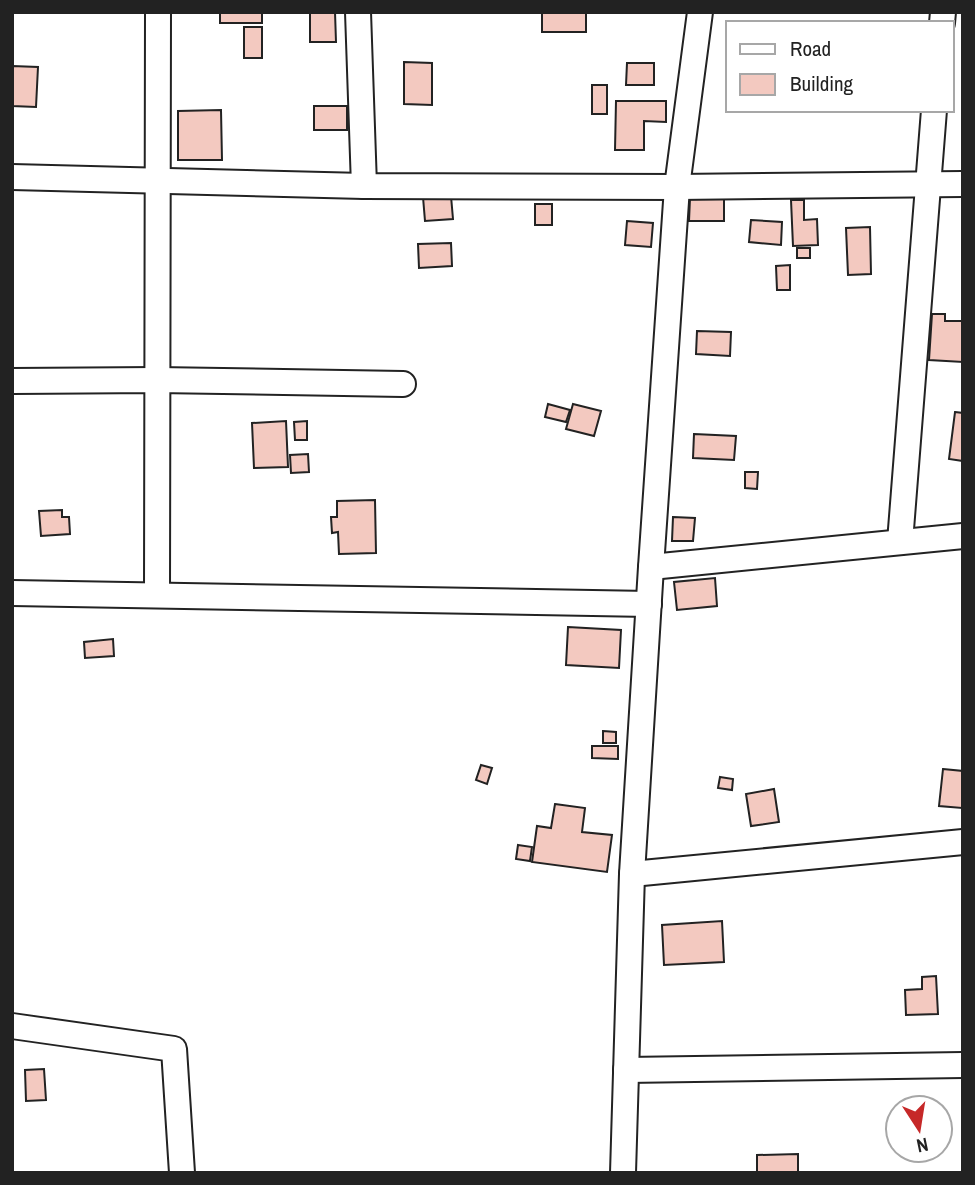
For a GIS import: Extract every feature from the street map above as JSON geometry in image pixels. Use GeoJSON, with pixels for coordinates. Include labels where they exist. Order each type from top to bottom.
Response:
{"type":"FeatureCollection","features":[{"type":"Feature","properties":{"kind":"street"},"geometry":{"type":"LineString","coordinates":[[157,595],[158,12]]}},
{"type":"Feature","properties":{"kind":"street"},"geometry":{"type":"LineString","coordinates":[[358,12],[363,186]]}},
{"type":"Feature","properties":{"kind":"street"},"geometry":{"type":"LineString","coordinates":[[623,1173],[632,874],[651,566],[677,187],[700,12]]}},
{"type":"Feature","properties":{"kind":"street"},"geometry":{"type":"LineString","coordinates":[[900,542],[934,112]]}},
{"type":"Feature","properties":{"kind":"street"},"geometry":{"type":"LineString","coordinates":[[12,177],[363,186],[963,184]]}},
{"type":"Feature","properties":{"kind":"street"},"geometry":{"type":"LineString","coordinates":[[12,381],[157,380],[403,384]]}},
{"type":"Feature","properties":{"kind":"street"},"geometry":{"type":"LineString","coordinates":[[651,566],[963,536]]}},
{"type":"Feature","properties":{"kind":"street"},"geometry":{"type":"LineString","coordinates":[[12,593],[649,604]]}},
{"type":"Feature","properties":{"kind":"street"},"geometry":{"type":"LineString","coordinates":[[632,874],[963,842]]}},
{"type":"Feature","properties":{"kind":"street"},"geometry":{"type":"LineString","coordinates":[[12,1026],[174,1049],[182,1173]]}},
{"type":"Feature","properties":{"kind":"street"},"geometry":{"type":"LineString","coordinates":[[626,1070],[963,1065]]}},
{"type":"Feature","properties":{"kind":"building"},"geometry":{"type":"Polygon","coordinates":[[[220,12],[262,12],[262,23],[220,23],[220,12]]]}},
{"type":"Feature","properties":{"kind":"building"},"geometry":{"type":"Polygon","coordinates":[[[310,12],[335,12],[336,42],[310,42],[310,12]]]}},
{"type":"Feature","properties":{"kind":"building"},"geometry":{"type":"Polygon","coordinates":[[[542,12],[586,12],[586,32],[542,32],[542,12]]]}},
{"type":"Feature","properties":{"kind":"building"},"geometry":{"type":"Polygon","coordinates":[[[244,27],[262,27],[262,58],[244,58],[244,27]]]}},
{"type":"Feature","properties":{"kind":"building"},"geometry":{"type":"Polygon","coordinates":[[[404,62],[432,63],[432,105],[404,104],[404,62]]]}},
{"type":"Feature","properties":{"kind":"building"},"geometry":{"type":"Polygon","coordinates":[[[627,63],[654,63],[654,85],[626,85],[627,63]]]}},
{"type":"Feature","properties":{"kind":"building"},"geometry":{"type":"Polygon","coordinates":[[[12,66],[38,67],[36,107],[12,106],[12,66]]]}},
{"type":"Feature","properties":{"kind":"building"},"geometry":{"type":"Polygon","coordinates":[[[592,85],[607,85],[607,114],[592,114],[592,85]]]}},
{"type":"Feature","properties":{"kind":"building"},"geometry":{"type":"Polygon","coordinates":[[[616,101],[666,101],[666,122],[644,121],[644,150],[615,150],[616,101]]]}},
{"type":"Feature","properties":{"kind":"building"},"geometry":{"type":"Polygon","coordinates":[[[314,106],[347,106],[347,130],[314,130],[314,106]]]}},
{"type":"Feature","properties":{"kind":"building"},"geometry":{"type":"Polygon","coordinates":[[[221,110],[222,160],[178,160],[178,111],[221,110]]]}},
{"type":"Feature","properties":{"kind":"building"},"geometry":{"type":"Polygon","coordinates":[[[451,196],[453,219],[425,221],[423,197],[451,196]]]}},
{"type":"Feature","properties":{"kind":"building"},"geometry":{"type":"Polygon","coordinates":[[[690,198],[724,198],[724,221],[689,221],[690,198]]]}},
{"type":"Feature","properties":{"kind":"building"},"geometry":{"type":"Polygon","coordinates":[[[791,200],[804,200],[804,220],[817,219],[818,245],[793,246],[791,200]]]}},
{"type":"Feature","properties":{"kind":"building"},"geometry":{"type":"Polygon","coordinates":[[[535,204],[552,204],[552,225],[535,225],[535,204]]]}},
{"type":"Feature","properties":{"kind":"building"},"geometry":{"type":"Polygon","coordinates":[[[751,220],[782,222],[781,245],[749,242],[751,220]]]}},
{"type":"Feature","properties":{"kind":"building"},"geometry":{"type":"Polygon","coordinates":[[[627,221],[653,223],[651,247],[625,245],[627,221]]]}},
{"type":"Feature","properties":{"kind":"building"},"geometry":{"type":"Polygon","coordinates":[[[870,227],[871,274],[848,275],[846,228],[870,227]]]}},
{"type":"Feature","properties":{"kind":"building"},"geometry":{"type":"Polygon","coordinates":[[[451,243],[452,266],[419,268],[418,244],[451,243]]]}},
{"type":"Feature","properties":{"kind":"building"},"geometry":{"type":"Polygon","coordinates":[[[797,248],[810,248],[810,258],[797,258],[797,248]]]}},
{"type":"Feature","properties":{"kind":"building"},"geometry":{"type":"Polygon","coordinates":[[[790,265],[790,290],[777,290],[776,266],[790,265]]]}},
{"type":"Feature","properties":{"kind":"building"},"geometry":{"type":"Polygon","coordinates":[[[932,314],[945,314],[945,321],[963,321],[963,362],[929,360],[932,314]]]}},
{"type":"Feature","properties":{"kind":"building"},"geometry":{"type":"Polygon","coordinates":[[[697,331],[731,332],[730,356],[696,354],[697,331]]]}},
{"type":"Feature","properties":{"kind":"building"},"geometry":{"type":"Polygon","coordinates":[[[548,404],[570,410],[566,422],[545,417],[548,404]]]}},
{"type":"Feature","properties":{"kind":"building"},"geometry":{"type":"Polygon","coordinates":[[[573,404],[601,411],[594,436],[566,429],[573,404]]]}},
{"type":"Feature","properties":{"kind":"building"},"geometry":{"type":"Polygon","coordinates":[[[955,412],[963,413],[963,461],[949,459],[955,412]]]}},
{"type":"Feature","properties":{"kind":"building"},"geometry":{"type":"Polygon","coordinates":[[[286,421],[288,467],[254,468],[252,423],[286,421]]]}},
{"type":"Feature","properties":{"kind":"building"},"geometry":{"type":"Polygon","coordinates":[[[307,421],[307,440],[295,440],[294,422],[307,421]]]}},
{"type":"Feature","properties":{"kind":"building"},"geometry":{"type":"Polygon","coordinates":[[[694,434],[736,436],[734,460],[693,458],[694,434]]]}},
{"type":"Feature","properties":{"kind":"building"},"geometry":{"type":"Polygon","coordinates":[[[308,454],[309,472],[291,473],[290,455],[308,454]]]}},
{"type":"Feature","properties":{"kind":"building"},"geometry":{"type":"Polygon","coordinates":[[[745,472],[758,472],[757,489],[745,488],[745,472]]]}},
{"type":"Feature","properties":{"kind":"building"},"geometry":{"type":"Polygon","coordinates":[[[375,500],[376,553],[339,554],[338,532],[332,533],[331,517],[337,517],[337,501],[375,500]]]}},
{"type":"Feature","properties":{"kind":"building"},"geometry":{"type":"Polygon","coordinates":[[[62,510],[62,517],[69,517],[70,534],[41,536],[39,511],[62,510]]]}},
{"type":"Feature","properties":{"kind":"building"},"geometry":{"type":"Polygon","coordinates":[[[673,517],[695,518],[693,541],[672,541],[673,517]]]}},
{"type":"Feature","properties":{"kind":"building"},"geometry":{"type":"Polygon","coordinates":[[[715,578],[717,606],[677,610],[674,582],[715,578]]]}},
{"type":"Feature","properties":{"kind":"building"},"geometry":{"type":"Polygon","coordinates":[[[568,627],[621,630],[619,668],[566,665],[568,627]]]}},
{"type":"Feature","properties":{"kind":"building"},"geometry":{"type":"Polygon","coordinates":[[[113,639],[114,656],[85,658],[84,642],[113,639]]]}},
{"type":"Feature","properties":{"kind":"building"},"geometry":{"type":"Polygon","coordinates":[[[603,731],[616,732],[616,743],[603,743],[603,731]]]}},
{"type":"Feature","properties":{"kind":"building"},"geometry":{"type":"Polygon","coordinates":[[[592,746],[618,746],[618,759],[592,758],[592,746]]]}},
{"type":"Feature","properties":{"kind":"building"},"geometry":{"type":"Polygon","coordinates":[[[481,765],[492,768],[487,784],[476,780],[481,765]]]}},
{"type":"Feature","properties":{"kind":"building"},"geometry":{"type":"Polygon","coordinates":[[[943,769],[963,771],[962,808],[939,806],[943,769]]]}},
{"type":"Feature","properties":{"kind":"building"},"geometry":{"type":"Polygon","coordinates":[[[720,777],[733,779],[732,790],[718,788],[720,777]]]}},
{"type":"Feature","properties":{"kind":"building"},"geometry":{"type":"Polygon","coordinates":[[[774,789],[779,822],[751,826],[746,794],[774,789]]]}},
{"type":"Feature","properties":{"kind":"building"},"geometry":{"type":"Polygon","coordinates":[[[555,804],[585,808],[582,832],[612,835],[607,872],[532,862],[537,826],[551,828],[555,804]]]}},
{"type":"Feature","properties":{"kind":"building"},"geometry":{"type":"Polygon","coordinates":[[[518,845],[532,847],[530,861],[516,859],[518,845]]]}},
{"type":"Feature","properties":{"kind":"building"},"geometry":{"type":"Polygon","coordinates":[[[722,921],[724,962],[664,965],[662,925],[722,921]]]}},
{"type":"Feature","properties":{"kind":"building"},"geometry":{"type":"Polygon","coordinates":[[[936,976],[938,1014],[906,1015],[905,990],[922,989],[922,977],[936,976]]]}},
{"type":"Feature","properties":{"kind":"building"},"geometry":{"type":"Polygon","coordinates":[[[44,1069],[46,1100],[26,1101],[25,1070],[44,1069]]]}},
{"type":"Feature","properties":{"kind":"building"},"geometry":{"type":"Polygon","coordinates":[[[798,1154],[798,1173],[757,1173],[757,1155],[798,1154]]]}}]}
